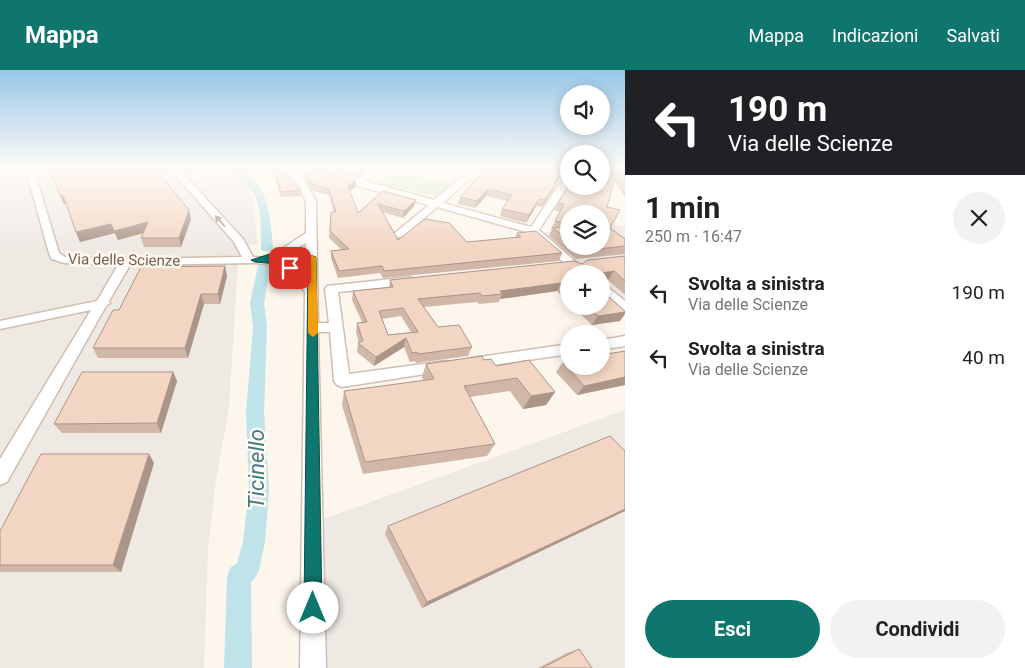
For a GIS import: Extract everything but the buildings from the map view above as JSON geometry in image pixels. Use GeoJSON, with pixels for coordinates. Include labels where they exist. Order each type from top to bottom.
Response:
{"type":"FeatureCollection","features":[{"type":"Feature","properties":{"kind":"street","name":"Via delle Scienze"},"geometry":{"type":"LineString","coordinates":[[37,195],[56,257],[64,260],[126,262],[279,258],[298,261],[312,257]]}},
{"type":"Feature","properties":{"kind":"street"},"geometry":{"type":"LineString","coordinates":[[197,195],[239,241],[252,260]]}},
{"type":"Feature","properties":{"kind":"street"},"geometry":{"type":"LineString","coordinates":[[310,195],[312,201],[313,328],[313,668]]}},
{"type":"Feature","properties":{"kind":"street"},"geometry":{"type":"LineString","coordinates":[[401,195],[534,231],[573,264]]}},
{"type":"Feature","properties":{"kind":"street"},"geometry":{"type":"LineString","coordinates":[[399,235],[446,195]]}},
{"type":"Feature","properties":{"kind":"street"},"geometry":{"type":"LineString","coordinates":[[534,231],[557,195]]}},
{"type":"Feature","properties":{"kind":"street"},"geometry":{"type":"LineString","coordinates":[[312,234],[279,258],[298,275],[312,292]]}},
{"type":"Feature","properties":{"kind":"street"},"geometry":{"type":"LineString","coordinates":[[0,476],[104,303],[126,262]]}},
{"type":"Feature","properties":{"kind":"street"},"geometry":{"type":"LineString","coordinates":[[554,266],[590,263]]}},
{"type":"Feature","properties":{"kind":"street"},"geometry":{"type":"LineString","coordinates":[[418,280],[331,289],[342,381],[560,350]]}},
{"type":"Feature","properties":{"kind":"street"},"geometry":{"type":"LineString","coordinates":[[610,296],[625,308]]}},
{"type":"Feature","properties":{"kind":"street"},"geometry":{"type":"LineString","coordinates":[[0,325],[104,303]]}},
{"type":"Feature","properties":{"kind":"street"},"geometry":{"type":"LineString","coordinates":[[313,328],[336,327]]}},
{"type":"Feature","properties":{"kind":"street"},"geometry":{"type":"LineString","coordinates":[[610,344],[625,342]]}},
{"type":"Feature","properties":{"kind":"shaded area"},"geometry":{"type":"Polygon","coordinates":[[[0,195],[251,195],[258,245],[239,246],[229,408],[216,480],[208,549],[204,668],[0,668],[0,195]]]}},
{"type":"Feature","properties":{"kind":"shaded area"},"geometry":{"type":"Polygon","coordinates":[[[625,225],[625,304],[610,292],[610,265],[577,265],[565,255],[610,255],[610,226],[625,225]]]}},
{"type":"Feature","properties":{"kind":"shaded area"},"geometry":{"type":"Polygon","coordinates":[[[560,231],[560,251],[539,233],[560,231]]]}},
{"type":"Feature","properties":{"kind":"shaded area"},"geometry":{"type":"Polygon","coordinates":[[[625,410],[625,668],[323,668],[318,521],[625,410]]]}},
{"type":"Feature","properties":{"kind":"waterway","name":"Ticinello"},"geometry":{"type":"LineString","coordinates":[[260,195],[264,210],[267,249]]}},
{"type":"Feature","properties":{"kind":"waterway","name":"Ticinello"},"geometry":{"type":"LineString","coordinates":[[238,668],[239,577],[247,570],[254,542],[259,490],[255,412],[260,327],[257,303],[264,266]]}},
{"type":"Feature","properties":{"kind":"slow traffic"},"geometry":{"type":"LineString","coordinates":[[299,254],[312,257],[313,333]]}},
{"type":"Feature","properties":{"kind":"route"},"geometry":{"type":"LineString","coordinates":[[290,268],[279,262],[255,260],[279,254],[297,253],[312,257],[313,608]]}}]}
